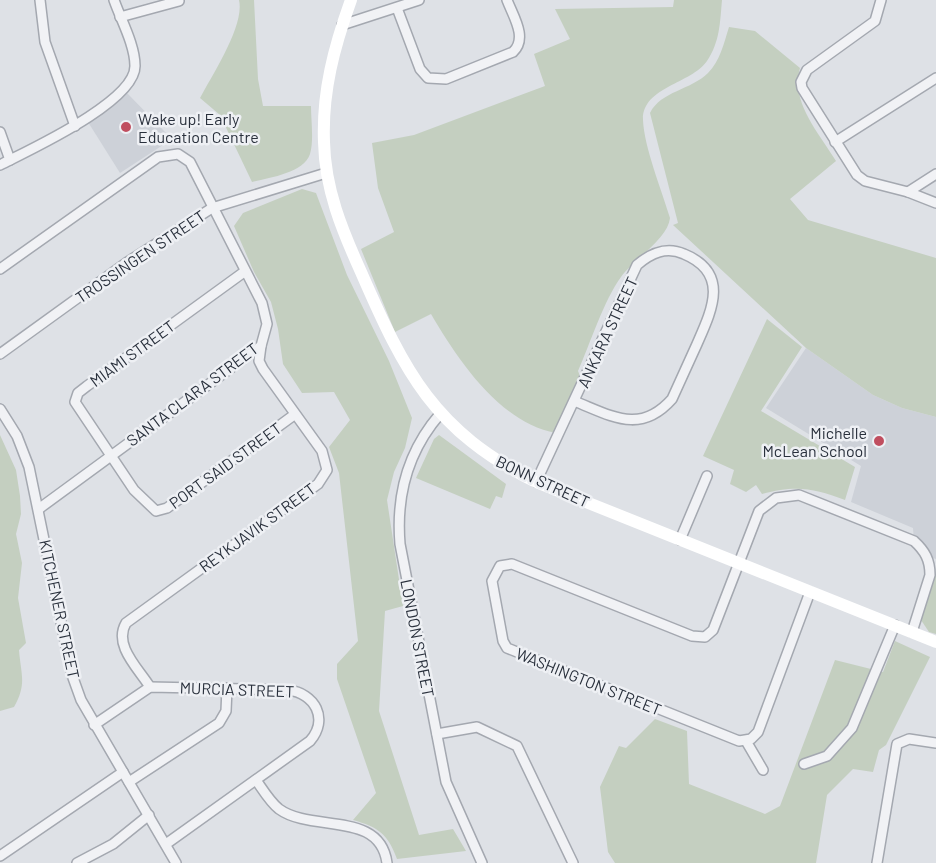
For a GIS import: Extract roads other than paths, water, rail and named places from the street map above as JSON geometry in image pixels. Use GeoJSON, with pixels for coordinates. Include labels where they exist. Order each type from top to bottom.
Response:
{"type":"FeatureCollection","features":[{"type":"Feature","properties":{"kind":"street"},"geometry":{"type":"LineString","coordinates":[[40,0],[45,42],[75,126]]}},
{"type":"Feature","properties":{"kind":"street"},"geometry":{"type":"LineString","coordinates":[[0,165],[89,118],[120,92],[135,71],[135,60],[114,0]]}},
{"type":"Feature","properties":{"kind":"street","name":"BONN STREET"},"geometry":{"type":"LineString","coordinates":[[351,0],[328,75],[325,104],[326,173],[345,235],[388,334],[420,390],[440,414],[481,451],[536,482],[936,642]]}},
{"type":"Feature","properties":{"kind":"street"},"geometry":{"type":"LineString","coordinates":[[342,25],[419,0]]}},
{"type":"Feature","properties":{"kind":"street"},"geometry":{"type":"LineString","coordinates":[[397,8],[420,69],[428,78],[443,79],[513,52],[518,47],[520,34],[507,0]]}},
{"type":"Feature","properties":{"kind":"street"},"geometry":{"type":"LineString","coordinates":[[881,0],[875,21],[807,70],[803,76],[802,88],[860,178],[909,192],[936,203]]}},
{"type":"Feature","properties":{"kind":"street"},"geometry":{"type":"LineString","coordinates":[[120,17],[179,1]]}},
{"type":"Feature","properties":{"kind":"street"},"geometry":{"type":"LineString","coordinates":[[835,142],[936,78]]}},
{"type":"Feature","properties":{"kind":"street"},"geometry":{"type":"LineString","coordinates":[[0,132],[10,160]]}},
{"type":"Feature","properties":{"kind":"street","name":"SANTA CLARA STREET"},"geometry":{"type":"LineString","coordinates":[[0,269],[147,164],[165,154],[185,157],[262,303],[266,316],[266,329],[261,346],[110,454],[40,508]]}},
{"type":"Feature","properties":{"kind":"street","name":"TROSSINGEN STREET"},"geometry":{"type":"LineString","coordinates":[[0,354],[108,276],[212,208],[326,173]]}},
{"type":"Feature","properties":{"kind":"street"},"geometry":{"type":"LineString","coordinates":[[909,192],[936,174]]}},
{"type":"Feature","properties":{"kind":"street","name":"ANKARA STREET"},"geometry":{"type":"LineString","coordinates":[[536,482],[574,401],[638,265],[657,252],[670,250],[692,258],[703,267],[714,288],[713,308],[672,399],[666,406],[651,417],[628,420],[574,401]]}},
{"type":"Feature","properties":{"kind":"street","name":"MIAMI STREET"},"geometry":{"type":"LineString","coordinates":[[110,454],[78,410],[75,402],[78,393],[244,272]]}},
{"type":"Feature","properties":{"kind":"street","name":"REYKJAVIK STREET"},"geometry":{"type":"LineString","coordinates":[[150,687],[122,643],[122,631],[131,618],[318,484],[325,475],[327,466],[325,457],[259,361],[261,346]]}},
{"type":"Feature","properties":{"kind":"street","name":"KITCHENER STREET"},"geometry":{"type":"LineString","coordinates":[[0,409],[17,436],[29,467],[40,508],[72,675],[94,725],[176,863]]}},
{"type":"Feature","properties":{"kind":"street","name":"LONDON STREET"},"geometry":{"type":"LineString","coordinates":[[440,414],[426,432],[412,459],[401,495],[398,517],[401,551],[449,794],[482,863]]}},
{"type":"Feature","properties":{"kind":"street","name":"PORT SAID STREET"},"geometry":{"type":"LineString","coordinates":[[110,454],[140,498],[153,510],[160,511],[294,415]]}},
{"type":"Feature","properties":{"kind":"street"},"geometry":{"type":"LineString","coordinates":[[680,540],[707,476]]}},
{"type":"Feature","properties":{"kind":"street"},"geometry":{"type":"LineString","coordinates":[[738,563],[759,511],[765,504],[787,495],[799,495],[903,536],[922,548],[930,566],[930,575],[912,632]]}},
{"type":"Feature","properties":{"kind":"street","name":"WASHINGTON STREET"},"geometry":{"type":"LineString","coordinates":[[738,563],[713,630],[705,637],[699,638],[512,564],[500,566],[492,581],[502,641],[507,648],[739,741],[746,741]]}},
{"type":"Feature","properties":{"kind":"street"},"geometry":{"type":"LineString","coordinates":[[763,770],[746,741],[755,736],[761,728],[810,592]]}},
{"type":"Feature","properties":{"kind":"street"},"geometry":{"type":"LineString","coordinates":[[804,764],[827,756],[852,728],[895,625]]}},
{"type":"Feature","properties":{"kind":"street"},"geometry":{"type":"LineString","coordinates":[[94,725],[150,687]]}},
{"type":"Feature","properties":{"kind":"street","name":"MURCIA STREET"},"geometry":{"type":"LineString","coordinates":[[150,687],[300,691],[308,695],[316,708],[318,719],[312,738],[166,844]]}},
{"type":"Feature","properties":{"kind":"street"},"geometry":{"type":"LineString","coordinates":[[129,782],[219,723],[226,711],[227,688]]}},
{"type":"Feature","properties":{"kind":"street"},"geometry":{"type":"LineString","coordinates":[[436,734],[477,727],[518,746],[573,863]]}},
{"type":"Feature","properties":{"kind":"street"},"geometry":{"type":"LineString","coordinates":[[877,863],[897,744],[909,739],[936,743]]}},
{"type":"Feature","properties":{"kind":"street"},"geometry":{"type":"LineString","coordinates":[[0,856],[123,772]]}},
{"type":"Feature","properties":{"kind":"street"},"geometry":{"type":"LineString","coordinates":[[256,780],[271,801],[285,812],[371,833],[384,847],[387,863]]}},
{"type":"Feature","properties":{"kind":"street"},"geometry":{"type":"LineString","coordinates":[[77,863],[113,844],[148,815]]}},
{"type":"Feature","properties":{"kind":"place","name":"Wake up! Early Education Centre"},"geometry":{"type":"Point","coordinates":[126,127]}},
{"type":"Feature","properties":{"kind":"place","name":"Michelle McLean School"},"geometry":{"type":"Point","coordinates":[879,441]}}]}
